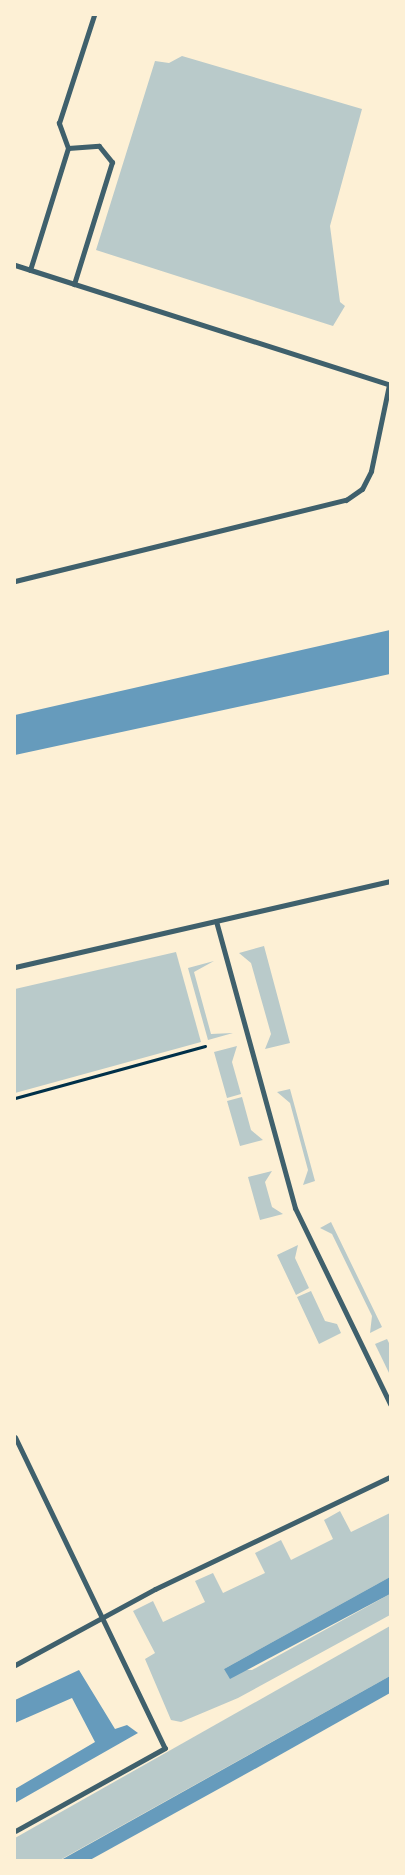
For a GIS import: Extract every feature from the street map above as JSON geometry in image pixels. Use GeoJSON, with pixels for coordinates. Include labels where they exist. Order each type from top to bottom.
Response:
{"type":"FeatureCollection","features":[{"type":"Feature","properties":{"kind":"street"},"geometry":{"type":"LineString","coordinates":[[30,270],[68,148],[59,123],[94,15]]}},
{"type":"Feature","properties":{"kind":"street"},"geometry":{"type":"LineString","coordinates":[[68,148],[99,146],[112,162],[74,284]]}},
{"type":"Feature","properties":{"kind":"street"},"geometry":{"type":"LineString","coordinates":[[15,265],[389,385],[371,471],[362,489],[346,500],[15,580]]}},
{"type":"Feature","properties":{"kind":"street"},"geometry":{"type":"LineString","coordinates":[[15,967],[390,881]]}},
{"type":"Feature","properties":{"kind":"street"},"geometry":{"type":"LineString","coordinates":[[216,921],[295,1208],[390,1404]]}},
{"type":"Feature","properties":{"kind":"street"},"geometry":{"type":"LineString","coordinates":[[15,1437],[165,1748],[15,1830]]}},
{"type":"Feature","properties":{"kind":"street"},"geometry":{"type":"LineString","coordinates":[[15,1665],[101,1618],[390,1477]]}},
{"type":"Feature","properties":{"kind":"path"},"geometry":{"type":"LineString","coordinates":[[15,1098],[205,1046]]}},
{"type":"Feature","properties":{"kind":"shaded area"},"geometry":{"type":"Polygon","coordinates":[[[182,56],[362,109],[330,226],[340,302],[345,306],[333,326],[96,250],[155,61],[169,63],[182,56]]]}},
{"type":"Feature","properties":{"kind":"shaded area"},"geometry":{"type":"Polygon","coordinates":[[[264,946],[290,1043],[265,1049],[271,1034],[251,963],[239,953],[264,946]]]}},
{"type":"Feature","properties":{"kind":"shaded area"},"geometry":{"type":"Polygon","coordinates":[[[176,952],[201,1042],[15,1093],[15,989],[176,952]]]}},
{"type":"Feature","properties":{"kind":"shaded area"},"geometry":{"type":"Polygon","coordinates":[[[214,961],[194,972],[211,1034],[233,1033],[208,1040],[188,968],[214,961]]]}},
{"type":"Feature","properties":{"kind":"shaded area"},"geometry":{"type":"Polygon","coordinates":[[[237,1046],[232,1062],[241,1094],[227,1098],[214,1052],[237,1046]]]}},
{"type":"Feature","properties":{"kind":"shaded area"},"geometry":{"type":"Polygon","coordinates":[[[290,1089],[315,1181],[303,1185],[308,1170],[290,1103],[277,1092],[290,1089]]]}},
{"type":"Feature","properties":{"kind":"shaded area"},"geometry":{"type":"Polygon","coordinates":[[[242,1097],[251,1130],[263,1140],[240,1146],[227,1101],[242,1097]]]}},
{"type":"Feature","properties":{"kind":"shaded area"},"geometry":{"type":"Polygon","coordinates":[[[272,1171],[265,1182],[272,1207],[283,1214],[260,1220],[248,1177],[272,1171]]]}},
{"type":"Feature","properties":{"kind":"shaded area"},"geometry":{"type":"Polygon","coordinates":[[[331,1222],[382,1327],[370,1333],[372,1316],[332,1234],[320,1228],[331,1222]]]}},
{"type":"Feature","properties":{"kind":"shaded area"},"geometry":{"type":"Polygon","coordinates":[[[298,1245],[295,1258],[309,1288],[296,1295],[277,1255],[298,1245]]]}},
{"type":"Feature","properties":{"kind":"shaded area"},"geometry":{"type":"Polygon","coordinates":[[[311,1291],[325,1321],[337,1324],[341,1333],[319,1344],[297,1297],[311,1291]]]}},
{"type":"Feature","properties":{"kind":"shaded area"},"geometry":{"type":"Polygon","coordinates":[[[387,1339],[390,1345],[390,1375],[375,1344],[387,1339]]]}},
{"type":"Feature","properties":{"kind":"shaded area"},"geometry":{"type":"Polygon","coordinates":[[[340,1511],[351,1532],[390,1513],[390,1577],[224,1669],[252,1670],[390,1594],[390,1615],[238,1698],[181,1722],[171,1720],[145,1659],[155,1653],[133,1611],[153,1601],[163,1622],[205,1602],[195,1581],[213,1573],[223,1593],[265,1573],[255,1553],[281,1540],[291,1560],[333,1539],[324,1520],[340,1511]]]}},
{"type":"Feature","properties":{"kind":"shaded area"},"geometry":{"type":"Polygon","coordinates":[[[390,1626],[390,1676],[60,1860],[15,1860],[15,1838],[390,1626]]]}},
{"type":"Feature","properties":{"kind":"water"},"geometry":{"type":"Polygon","coordinates":[[[390,630],[390,674],[15,755],[15,715],[390,630]]]}},
{"type":"Feature","properties":{"kind":"water"},"geometry":{"type":"Polygon","coordinates":[[[390,1577],[390,1594],[230,1679],[224,1669],[390,1577]]]}},
{"type":"Feature","properties":{"kind":"water"},"geometry":{"type":"Polygon","coordinates":[[[79,1670],[115,1729],[127,1725],[138,1733],[15,1803],[15,1789],[95,1742],[72,1698],[15,1723],[15,1700],[79,1670]]]}},
{"type":"Feature","properties":{"kind":"water"},"geometry":{"type":"Polygon","coordinates":[[[390,1676],[390,1693],[262,1765],[90,1860],[61,1860],[390,1676]]]}}]}
